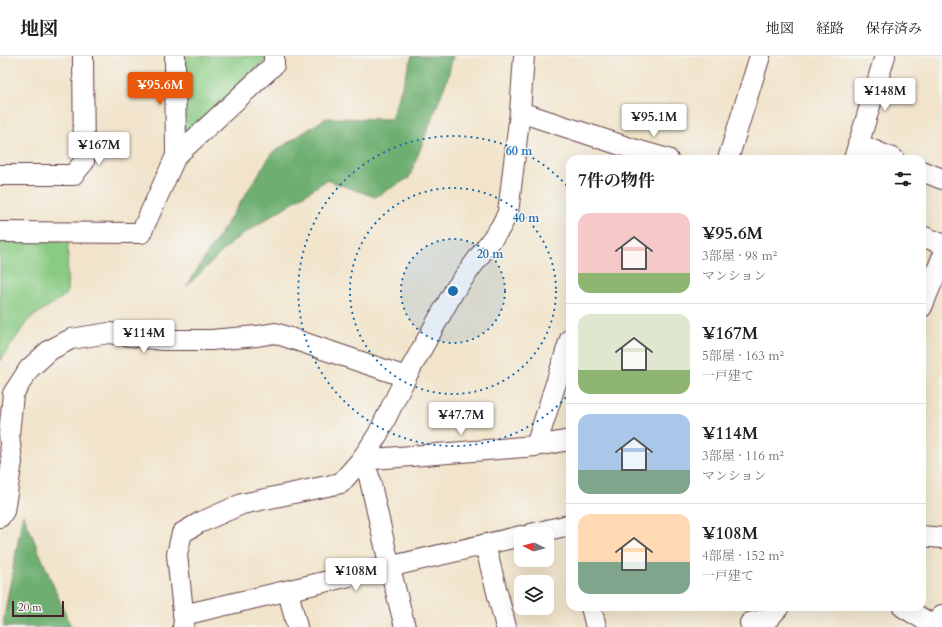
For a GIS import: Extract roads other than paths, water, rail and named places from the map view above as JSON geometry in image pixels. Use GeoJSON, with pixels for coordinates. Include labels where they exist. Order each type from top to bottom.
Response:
{"type":"FeatureCollection","features":[{"type":"Feature","properties":{"kind":"street"},"geometry":{"type":"LineString","coordinates":[[0,175],[73,175],[84,162],[83,56]]}},
{"type":"Feature","properties":{"kind":"street"},"geometry":{"type":"LineString","coordinates":[[175,56],[176,156]]}},
{"type":"Feature","properties":{"kind":"street"},"geometry":{"type":"LineString","coordinates":[[514,538],[288,591],[183,621],[177,554],[182,534],[199,523],[242,504],[341,483],[361,460],[378,434],[406,377],[454,291],[500,228],[508,213],[520,112],[524,56]]}},
{"type":"Feature","properties":{"kind":"street"},"geometry":{"type":"LineString","coordinates":[[729,155],[760,56]]}},
{"type":"Feature","properties":{"kind":"street"},"geometry":{"type":"LineString","coordinates":[[872,155],[856,152],[885,56]]}},
{"type":"Feature","properties":{"kind":"street"},"geometry":{"type":"LineString","coordinates":[[0,232],[141,233],[176,156],[277,59]]}},
{"type":"Feature","properties":{"kind":"street"},"geometry":{"type":"LineString","coordinates":[[520,112],[628,153],[641,155]]}},
{"type":"Feature","properties":{"kind":"street"},"geometry":{"type":"LineString","coordinates":[[926,172],[942,179]]}},
{"type":"Feature","properties":{"kind":"street"},"geometry":{"type":"LineString","coordinates":[[926,238],[942,244]]}},
{"type":"Feature","properties":{"kind":"street"},"geometry":{"type":"LineString","coordinates":[[926,297],[942,258]]}},
{"type":"Feature","properties":{"kind":"street"},"geometry":{"type":"LineString","coordinates":[[0,517],[4,511],[12,462],[9,434],[13,394],[29,368],[50,350],[71,340],[109,333],[162,340],[211,340],[275,333],[406,377]]}},
{"type":"Feature","properties":{"kind":"street"},"geometry":{"type":"LineString","coordinates":[[536,446],[566,352]]}},
{"type":"Feature","properties":{"kind":"street"},"geometry":{"type":"LineString","coordinates":[[361,460],[536,446],[566,441]]}},
{"type":"Feature","properties":{"kind":"street"},"geometry":{"type":"LineString","coordinates":[[361,460],[369,476],[405,627]]}},
{"type":"Feature","properties":{"kind":"street"},"geometry":{"type":"LineString","coordinates":[[554,529],[566,526]]}},
{"type":"Feature","properties":{"kind":"street"},"geometry":{"type":"LineString","coordinates":[[485,545],[506,627]]}},
{"type":"Feature","properties":{"kind":"street"},"geometry":{"type":"LineString","coordinates":[[288,591],[297,627]]}},
{"type":"Feature","properties":{"kind":"street"},"geometry":{"type":"LineString","coordinates":[[592,611],[596,627]]}},
{"type":"Feature","properties":{"kind":"street"},"geometry":{"type":"LineString","coordinates":[[749,619],[769,618],[775,611]]}},
{"type":"Feature","properties":{"kind":"street"},"geometry":{"type":"LineString","coordinates":[[910,611],[931,624],[937,623],[942,615]]}}]}
